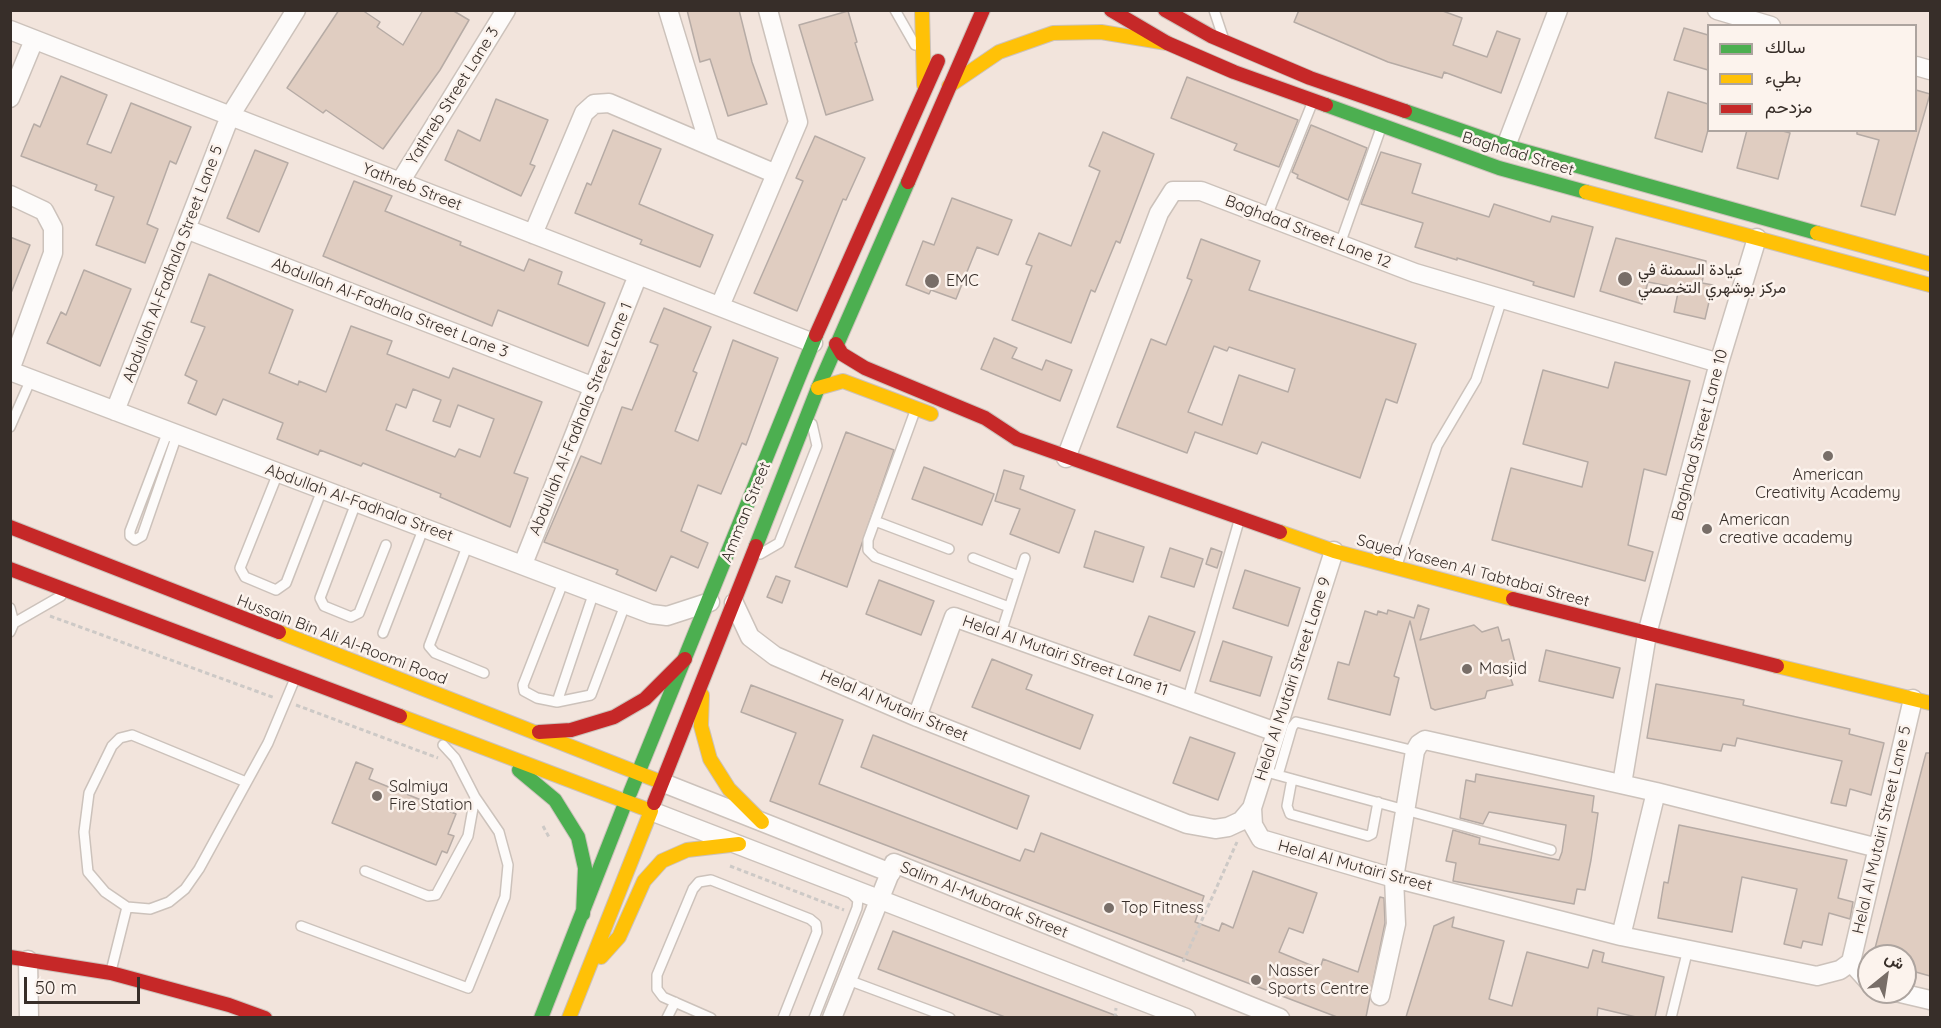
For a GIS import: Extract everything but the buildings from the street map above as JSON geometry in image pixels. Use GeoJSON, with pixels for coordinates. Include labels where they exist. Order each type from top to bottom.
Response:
{"type":"FeatureCollection","features":[{"type":"Feature","properties":{"kind":"main road"},"geometry":{"type":"LineString","coordinates":[[922,10],[924,90]]}},
{"type":"Feature","properties":{"kind":"main road","name":"Amman Street"},"geometry":{"type":"LineString","coordinates":[[569,1017],[836,344],[983,10]]}},
{"type":"Feature","properties":{"kind":"main road","name":"Baghdad Street"},"geometry":{"type":"LineString","coordinates":[[1111,10],[1167,43],[1234,72],[1498,168],[1930,285]]}},
{"type":"Feature","properties":{"kind":"main road","name":"Baghdad Street"},"geometry":{"type":"LineString","coordinates":[[1165,10],[1218,39],[1310,78],[1506,146],[1930,264]]}},
{"type":"Feature","properties":{"kind":"main road"},"geometry":{"type":"LineString","coordinates":[[947,88],[999,52],[1053,33],[1101,32],[1167,43]]}},
{"type":"Feature","properties":{"kind":"main road","name":"Amman Street"},"geometry":{"type":"LineString","coordinates":[[541,1017],[637,773],[710,602],[813,343],[943,50]]}},
{"type":"Feature","properties":{"kind":"main road","name":"Sayed Yaseen Al Tabtabai Street"},"geometry":{"type":"LineString","coordinates":[[836,344],[842,354],[859,365],[985,418],[1017,438],[1066,458],[1334,552],[1647,634],[1922,701]]}},
{"type":"Feature","properties":{"kind":"main road"},"geometry":{"type":"LineString","coordinates":[[818,388],[843,381],[949,421]]}},
{"type":"Feature","properties":{"kind":"main road","name":"Sayed Yaseen Al Tabtabai Street"},"geometry":{"type":"LineString","coordinates":[[981,434],[1017,438]]}},
{"type":"Feature","properties":{"kind":"main road","name":"Hussain Bin Ali Al-Roomi Road"},"geometry":{"type":"LineString","coordinates":[[10,528],[152,583],[378,688],[425,725],[651,811]]}},
{"type":"Feature","properties":{"kind":"main road","name":"Hussain Bin Ali Al-Roomi Road"},"geometry":{"type":"LineString","coordinates":[[10,568],[296,676],[378,688],[530,731],[661,782]]}},
{"type":"Feature","properties":{"kind":"main road"},"geometry":{"type":"LineString","coordinates":[[111,580],[152,583]]}},
{"type":"Feature","properties":{"kind":"main road"},"geometry":{"type":"LineString","coordinates":[[530,731],[571,730],[614,717],[645,699],[685,659]]}},
{"type":"Feature","properties":{"kind":"main road"},"geometry":{"type":"LineString","coordinates":[[704,677],[701,726],[710,759],[729,789],[770,825]]}},
{"type":"Feature","properties":{"kind":"main road"},"geometry":{"type":"LineString","coordinates":[[497,752],[550,795],[573,826],[581,847],[585,868],[583,914]]}},
{"type":"Feature","properties":{"kind":"main road"},"geometry":{"type":"LineString","coordinates":[[591,963],[614,945],[644,881],[662,861],[687,850],[739,844]]}},
{"type":"Feature","properties":{"kind":"main road"},"geometry":{"type":"LineString","coordinates":[[19,958],[111,973],[265,1017]]}},
{"type":"Feature","properties":{"kind":"street","name":"Abdullah Al-Fadhala Street Lane 5"},"geometry":{"type":"LineString","coordinates":[[115,411],[230,116],[296,10]]}},
{"type":"Feature","properties":{"kind":"street","name":"Yathreb Street Lane 3"},"geometry":{"type":"LineString","coordinates":[[400,182],[506,10]]}},
{"type":"Feature","properties":{"kind":"street"},"geometry":{"type":"LineString","coordinates":[[668,10],[709,144]]}},
{"type":"Feature","properties":{"kind":"street"},"geometry":{"type":"LineString","coordinates":[[720,306],[798,122],[768,10]]}},
{"type":"Feature","properties":{"kind":"street"},"geometry":{"type":"LineString","coordinates":[[1189,10],[1218,39]]}},
{"type":"Feature","properties":{"kind":"street"},"geometry":{"type":"LineString","coordinates":[[1506,146],[1558,10]]}},
{"type":"Feature","properties":{"kind":"street"},"geometry":{"type":"LineString","coordinates":[[1717,10],[1764,24]]}},
{"type":"Feature","properties":{"kind":"street","name":"Yathreb Street"},"geometry":{"type":"LineString","coordinates":[[10,30],[813,343]]}},
{"type":"Feature","properties":{"kind":"street"},"geometry":{"type":"LineString","coordinates":[[10,98],[34,40]]}},
{"type":"Feature","properties":{"kind":"street"},"geometry":{"type":"LineString","coordinates":[[533,234],[584,113],[594,104],[609,103],[776,174]]}},
{"type":"Feature","properties":{"kind":"street","name":"Baghdad Street Lane 12"},"geometry":{"type":"LineString","coordinates":[[1066,458],[1159,213],[1173,191],[1202,191],[1415,273],[1719,363]]}},
{"type":"Feature","properties":{"kind":"street"},"geometry":{"type":"LineString","coordinates":[[10,195],[44,211],[53,228],[53,253],[10,370]]}},
{"type":"Feature","properties":{"kind":"street","name":"Abdullah Al-Fadhala Street Lane 3"},"geometry":{"type":"LineString","coordinates":[[186,229],[594,387]]}},
{"type":"Feature","properties":{"kind":"street","name":"Baghdad Street Lane 10"},"geometry":{"type":"LineString","coordinates":[[1622,784],[1647,634],[1719,363],[1757,238]]}},
{"type":"Feature","properties":{"kind":"street","name":"Abdullah Al-Fadhala Street Lane 1"},"geometry":{"type":"LineString","coordinates":[[523,564],[638,275]]}},
{"type":"Feature","properties":{"kind":"street","name":"Abdullah Al-Fadhala Street"},"geometry":{"type":"LineString","coordinates":[[10,370],[651,614],[667,615],[710,602]]}},
{"type":"Feature","properties":{"kind":"street","name":"Helal Al Mutairi Street Lane 9"},"geometry":{"type":"LineString","coordinates":[[1252,807],[1271,773],[1276,732],[1334,552]]}},
{"type":"Feature","properties":{"kind":"street","name":"Helal Al Mutairi Street"},"geometry":{"type":"LineString","coordinates":[[734,603],[743,627],[758,646],[775,656],[917,717],[1187,824],[1215,829],[1228,827],[1241,821],[1252,807]]}},
{"type":"Feature","properties":{"kind":"street","name":"Helal Al Mutairi Street Lane 11"},"geometry":{"type":"LineString","coordinates":[[917,717],[952,618],[1188,698],[1276,732]]}},
{"type":"Feature","properties":{"kind":"street","name":"Helal Al Mutairi Street Lane 5"},"geometry":{"type":"LineString","coordinates":[[1851,962],[1878,848],[1922,701]]}},
{"type":"Feature","properties":{"kind":"street"},"geometry":{"type":"LineString","coordinates":[[1380,996],[1396,924],[1394,878],[1404,810],[1415,751],[1421,742],[1434,740],[1656,792],[1878,848]]}},
{"type":"Feature","properties":{"kind":"street","name":"Salim Al-Mubarak Street"},"geometry":{"type":"LineString","coordinates":[[661,782],[891,873],[894,863],[1176,978],[1280,1017]]}},
{"type":"Feature","properties":{"kind":"street"},"geometry":{"type":"LineString","coordinates":[[1621,936],[1656,792]]}},
{"type":"Feature","properties":{"kind":"street","name":"Helal Al Mutairi Street"},"geometry":{"type":"LineString","coordinates":[[1252,807],[1256,834],[1267,842],[1394,878],[1621,936],[1817,976],[1840,970],[1851,962]]}},
{"type":"Feature","properties":{"kind":"street"},"geometry":{"type":"LineString","coordinates":[[651,811],[880,897],[1186,1017]]}},
{"type":"Feature","properties":{"kind":"street"},"geometry":{"type":"LineString","coordinates":[[770,825],[762,839],[763,846],[772,856]]}},
{"type":"Feature","properties":{"kind":"street"},"geometry":{"type":"LineString","coordinates":[[832,1017],[891,873]]}},
{"type":"Feature","properties":{"kind":"street"},"geometry":{"type":"LineString","coordinates":[[19,958],[29,1017]]}},
{"type":"Feature","properties":{"kind":"street"},"geometry":{"type":"LineString","coordinates":[[1851,962],[1857,969]]}},
{"type":"Feature","properties":{"kind":"lane"},"geometry":{"type":"LineString","coordinates":[[895,10],[924,59]]}},
{"type":"Feature","properties":{"kind":"lane"},"geometry":{"type":"LineString","coordinates":[[1214,10],[1218,39]]}},
{"type":"Feature","properties":{"kind":"lane"},"geometry":{"type":"LineString","coordinates":[[1267,216],[1313,101]]}},
{"type":"Feature","properties":{"kind":"lane"},"geometry":{"type":"LineString","coordinates":[[1340,244],[1382,126]]}},
{"type":"Feature","properties":{"kind":"lane"},"geometry":{"type":"LineString","coordinates":[[1396,568],[1437,446],[1476,380],[1502,298]]}},
{"type":"Feature","properties":{"kind":"lane"},"geometry":{"type":"LineString","coordinates":[[10,427],[31,379]]}},
{"type":"Feature","properties":{"kind":"lane"},"geometry":{"type":"LineString","coordinates":[[916,409],[867,545],[871,554],[1009,607]]}},
{"type":"Feature","properties":{"kind":"lane"},"geometry":{"type":"LineString","coordinates":[[753,558],[779,543],[818,446],[809,410]]}},
{"type":"Feature","properties":{"kind":"lane"},"geometry":{"type":"LineString","coordinates":[[173,433],[142,536],[135,540],[130,536],[129,531],[173,433]]}},
{"type":"Feature","properties":{"kind":"lane"},"geometry":{"type":"LineString","coordinates":[[278,473],[240,568],[245,577],[276,590],[286,583],[322,490]]}},
{"type":"Feature","properties":{"kind":"lane"},"geometry":{"type":"LineString","coordinates":[[356,503],[320,598],[324,606],[351,617],[359,613],[386,545]]}},
{"type":"Feature","properties":{"kind":"lane"},"geometry":{"type":"LineString","coordinates":[[1188,698],[1240,519]]}},
{"type":"Feature","properties":{"kind":"lane"},"geometry":{"type":"LineString","coordinates":[[875,521],[950,549]]}},
{"type":"Feature","properties":{"kind":"lane"},"geometry":{"type":"LineString","coordinates":[[383,633],[423,527]]}},
{"type":"Feature","properties":{"kind":"lane"},"geometry":{"type":"LineString","coordinates":[[468,544],[429,646],[435,653],[484,673]]}},
{"type":"Feature","properties":{"kind":"lane"},"geometry":{"type":"LineString","coordinates":[[973,558],[1019,576]]}},
{"type":"Feature","properties":{"kind":"lane"},"geometry":{"type":"LineString","coordinates":[[1001,633],[1025,558]]}},
{"type":"Feature","properties":{"kind":"lane"},"geometry":{"type":"LineString","coordinates":[[564,580],[523,685],[524,691],[537,699],[557,702],[591,695],[625,605]]}},
{"type":"Feature","properties":{"kind":"lane"},"geometry":{"type":"LineString","coordinates":[[10,608],[12,628],[68,591]]}},
{"type":"Feature","properties":{"kind":"lane"},"geometry":{"type":"LineString","coordinates":[[557,702],[594,592]]}},
{"type":"Feature","properties":{"kind":"lane"},"geometry":{"type":"LineString","coordinates":[[246,782],[132,735],[120,738],[112,746],[89,793],[84,832],[88,872],[105,892],[127,907],[150,909],[169,902],[185,889],[199,870],[246,782],[286,702],[296,676]]}},
{"type":"Feature","properties":{"kind":"lane"},"geometry":{"type":"LineString","coordinates":[[1415,751],[1296,722],[1271,773],[1551,850]]}},
{"type":"Feature","properties":{"kind":"lane"},"geometry":{"type":"LineString","coordinates":[[301,926],[468,988],[505,897],[508,865],[499,832],[475,797],[459,766],[425,725]]}},
{"type":"Feature","properties":{"kind":"lane"},"geometry":{"type":"LineString","coordinates":[[1292,779],[1288,811],[1294,816],[1371,835],[1378,802]]}},
{"type":"Feature","properties":{"kind":"lane"},"geometry":{"type":"LineString","coordinates":[[365,871],[428,896],[436,895],[468,836],[475,797]]}},
{"type":"Feature","properties":{"kind":"lane"},"geometry":{"type":"LineString","coordinates":[[711,1017],[663,997],[657,989],[657,975],[693,889],[699,882],[711,880],[810,919],[816,924],[817,932],[783,1017]]}},
{"type":"Feature","properties":{"kind":"lane"},"geometry":{"type":"LineString","coordinates":[[814,1017],[857,908],[858,900],[839,882]]}},
{"type":"Feature","properties":{"kind":"lane"},"geometry":{"type":"LineString","coordinates":[[111,973],[127,907]]}},
{"type":"Feature","properties":{"kind":"lane"},"geometry":{"type":"LineString","coordinates":[[1671,1017],[1688,949]]}},
{"type":"Feature","properties":{"kind":"lane"},"geometry":{"type":"LineString","coordinates":[[848,980],[950,1017]]}},
{"type":"Feature","properties":{"kind":"lane"},"geometry":{"type":"LineString","coordinates":[[667,1017],[675,1002]]}},
{"type":"Feature","properties":{"kind":"path"},"geometry":{"type":"LineString","coordinates":[[37,611],[459,766]]}},
{"type":"Feature","properties":{"kind":"path"},"geometry":{"type":"LineString","coordinates":[[542,824],[551,841]]}},
{"type":"Feature","properties":{"kind":"path"},"geometry":{"type":"LineString","coordinates":[[1176,978],[1238,839]]}},
{"type":"Feature","properties":{"kind":"traffic: fast"},"geometry":{"type":"LineString","coordinates":[[1326,105],[1499,168],[1586,192]]}},
{"type":"Feature","properties":{"kind":"traffic: fast"},"geometry":{"type":"LineString","coordinates":[[1405,111],[1506,146],[1817,233]]}},
{"type":"Feature","properties":{"kind":"traffic: fast"},"geometry":{"type":"LineString","coordinates":[[756,546],[818,388],[908,182]]}},
{"type":"Feature","properties":{"kind":"traffic: fast"},"geometry":{"type":"LineString","coordinates":[[630,793],[816,335]]}},
{"type":"Feature","properties":{"kind":"traffic: fast"},"geometry":{"type":"LineString","coordinates":[[519,770],[555,800],[578,837],[585,868],[583,914]]}},
{"type":"Feature","properties":{"kind":"traffic: fast"},"geometry":{"type":"LineString","coordinates":[[541,1018],[626,801]]}},
{"type":"Feature","properties":{"kind":"traffic: slow"},"geometry":{"type":"LineString","coordinates":[[922,10],[924,85]]}},
{"type":"Feature","properties":{"kind":"traffic: slow"},"geometry":{"type":"LineString","coordinates":[[949,86],[999,52],[1053,33],[1101,32],[1167,43]]}},
{"type":"Feature","properties":{"kind":"traffic: slow"},"geometry":{"type":"LineString","coordinates":[[1586,192],[1930,285]]}},
{"type":"Feature","properties":{"kind":"traffic: slow"},"geometry":{"type":"LineString","coordinates":[[1817,233],[1930,264]]}},
{"type":"Feature","properties":{"kind":"traffic: slow"},"geometry":{"type":"LineString","coordinates":[[818,388],[843,381],[931,414]]}},
{"type":"Feature","properties":{"kind":"traffic: slow"},"geometry":{"type":"LineString","coordinates":[[1280,532],[1334,551],[1513,599]]}},
{"type":"Feature","properties":{"kind":"traffic: slow"},"geometry":{"type":"LineString","coordinates":[[279,632],[661,782]]}},
{"type":"Feature","properties":{"kind":"traffic: slow"},"geometry":{"type":"LineString","coordinates":[[1777,666],[1930,703]]}},
{"type":"Feature","properties":{"kind":"traffic: slow"},"geometry":{"type":"LineString","coordinates":[[702,695],[701,726],[710,759],[729,789],[762,822]]}},
{"type":"Feature","properties":{"kind":"traffic: slow"},"geometry":{"type":"LineString","coordinates":[[400,716],[651,811]]}},
{"type":"Feature","properties":{"kind":"traffic: slow"},"geometry":{"type":"LineString","coordinates":[[569,1018],[651,811]]}},
{"type":"Feature","properties":{"kind":"traffic: slow"},"geometry":{"type":"LineString","coordinates":[[601,957],[619,937],[644,881],[662,861],[687,850],[739,844]]}},
{"type":"Feature","properties":{"kind":"traffic: jam"},"geometry":{"type":"LineString","coordinates":[[908,182],[983,10]]}},
{"type":"Feature","properties":{"kind":"traffic: jam"},"geometry":{"type":"LineString","coordinates":[[1111,10],[1167,43],[1234,72],[1326,105]]}},
{"type":"Feature","properties":{"kind":"traffic: jam"},"geometry":{"type":"LineString","coordinates":[[1165,10],[1211,36],[1310,78],[1405,111]]}},
{"type":"Feature","properties":{"kind":"traffic: jam"},"geometry":{"type":"LineString","coordinates":[[816,335],[938,61]]}},
{"type":"Feature","properties":{"kind":"traffic: jam"},"geometry":{"type":"LineString","coordinates":[[836,344],[842,354],[865,368],[985,418],[1017,439],[1280,532]]}},
{"type":"Feature","properties":{"kind":"traffic: jam"},"geometry":{"type":"LineString","coordinates":[[10,527],[279,632]]}},
{"type":"Feature","properties":{"kind":"traffic: jam"},"geometry":{"type":"LineString","coordinates":[[654,803],[756,546]]}},
{"type":"Feature","properties":{"kind":"traffic: jam"},"geometry":{"type":"LineString","coordinates":[[10,569],[400,716]]}},
{"type":"Feature","properties":{"kind":"traffic: jam"},"geometry":{"type":"LineString","coordinates":[[1513,599],[1777,666]]}},
{"type":"Feature","properties":{"kind":"traffic: jam"},"geometry":{"type":"LineString","coordinates":[[539,732],[571,730],[614,717],[645,699],[685,659]]}},
{"type":"Feature","properties":{"kind":"traffic: jam"},"geometry":{"type":"LineString","coordinates":[[10,957],[111,973],[229,1005],[265,1018]]}},
{"type":"Feature","properties":{"kind":"place","name":"عيادة السمنة في مركز بوشهري التخصصي"},"geometry":{"type":"Point","coordinates":[1625,279]}},
{"type":"Feature","properties":{"kind":"place","name":"EMC"},"geometry":{"type":"Point","coordinates":[932,281]}},
{"type":"Feature","properties":{"kind":"place","name":"American Creativity Academy"},"geometry":{"type":"Point","coordinates":[1828,456]}},
{"type":"Feature","properties":{"kind":"place","name":"American creative academy"},"geometry":{"type":"Point","coordinates":[1707,529]}},
{"type":"Feature","properties":{"kind":"place","name":"Masjid"},"geometry":{"type":"Point","coordinates":[1467,669]}},
{"type":"Feature","properties":{"kind":"place","name":"Salmiya Fire Station"},"geometry":{"type":"Point","coordinates":[377,796]}},
{"type":"Feature","properties":{"kind":"place","name":"Top Fitness"},"geometry":{"type":"Point","coordinates":[1109,908]}},
{"type":"Feature","properties":{"kind":"place","name":"Nasser Sports Centre"},"geometry":{"type":"Point","coordinates":[1256,980]}}]}
